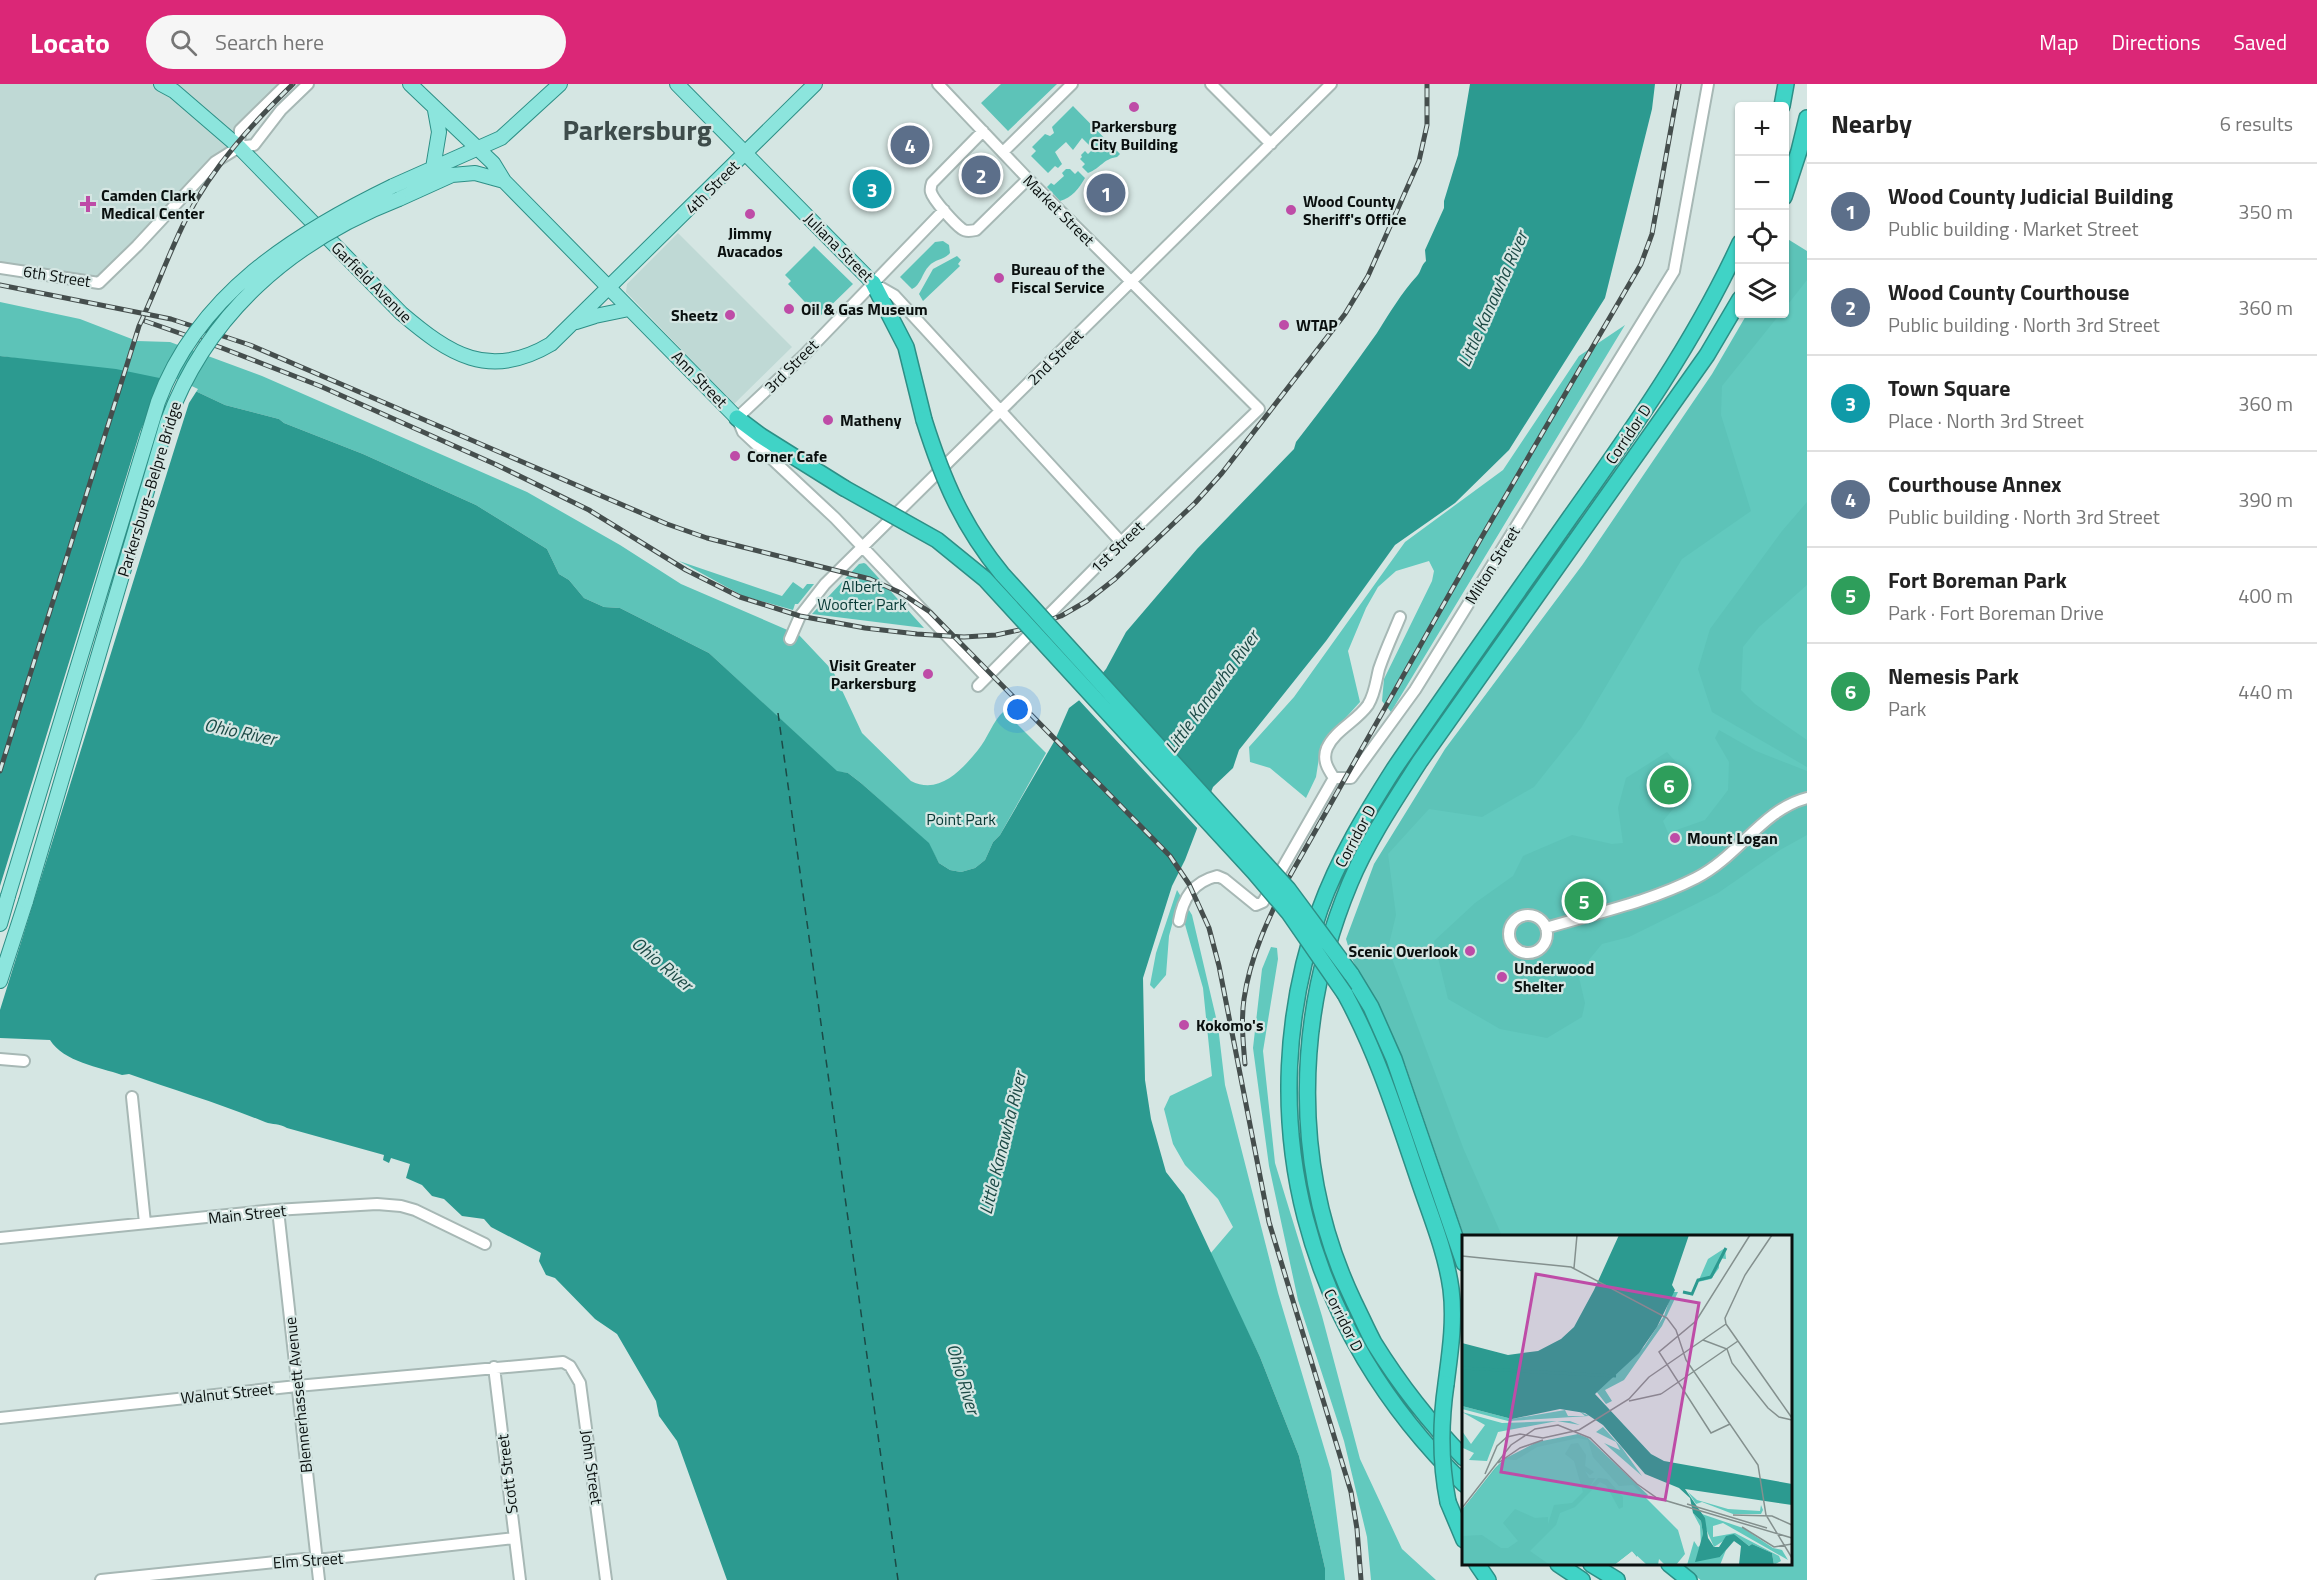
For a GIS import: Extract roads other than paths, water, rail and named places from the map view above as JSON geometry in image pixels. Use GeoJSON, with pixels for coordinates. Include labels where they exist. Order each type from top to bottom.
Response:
{"type":"FeatureCollection","features":[{"type":"Feature","properties":{"kind":"highway"},"geometry":{"type":"LineString","coordinates":[[1783,102],[1786,84]]}},
{"type":"Feature","properties":{"kind":"highway"},"geometry":{"type":"LineString","coordinates":[[1789,183],[1807,118]]}},
{"type":"Feature","properties":{"kind":"highway","name":"Corridor D"},"geometry":{"type":"LineString","coordinates":[[1462,1482],[1426,1445],[1370,1370],[1345,1326],[1321,1272],[1302,1204],[1290,1128],[1291,1043],[1298,992],[1320,909],[1364,816],[1394,769],[1606,467],[1676,363],[1705,315],[1735,253]]}},
{"type":"Feature","properties":{"kind":"highway"},"geometry":{"type":"LineString","coordinates":[[873,283],[906,347],[924,420],[943,477],[964,522],[979,546],[1009,582],[1288,889],[1351,974],[1371,1007],[1394,1059],[1462,1257]]}},
{"type":"Feature","properties":{"kind":"highway","name":"Corridor D"},"geometry":{"type":"LineString","coordinates":[[1462,1456],[1405,1390],[1373,1341],[1334,1254],[1319,1201],[1310,1151],[1308,1122],[1307,1064],[1320,972],[1351,881],[1391,805],[1707,355],[1735,307]]}},
{"type":"Feature","properties":{"kind":"highway"},"geometry":{"type":"LineString","coordinates":[[738,418],[761,436],[844,488],[937,540],[985,579],[1268,889],[1317,952],[1345,994],[1364,1028],[1382,1073],[1445,1260],[1453,1312],[1451,1345],[1441,1414],[1441,1443],[1448,1502],[1462,1535]]}},
{"type":"Feature","properties":{"kind":"highway"},"geometry":{"type":"LineString","coordinates":[[1479,1565],[1488,1580]]}},
{"type":"Feature","properties":{"kind":"highway"},"geometry":{"type":"LineString","coordinates":[[1561,1565],[1582,1580]]}},
{"type":"Feature","properties":{"kind":"highway"},"geometry":{"type":"LineString","coordinates":[[1594,1565],[1617,1580]]}},
{"type":"Feature","properties":{"kind":"highway"},"geometry":{"type":"LineString","coordinates":[[1671,1565],[1689,1580]]}},
{"type":"Feature","properties":{"kind":"main road","name":"Garfield Avenue"},"geometry":{"type":"LineString","coordinates":[[161,84],[174,90],[239,147],[401,313],[451,351],[487,361],[511,360],[539,351],[551,344],[607,288]]}},
{"type":"Feature","properties":{"kind":"main road","name":"Ann Street"},"geometry":{"type":"LineString","coordinates":[[410,84],[492,163],[504,181],[607,288],[738,418]]}},
{"type":"Feature","properties":{"kind":"main road"},"geometry":{"type":"LineString","coordinates":[[492,163],[500,151],[501,138],[560,84]]}},
{"type":"Feature","properties":{"kind":"main road","name":"Juliana Street"},"geometry":{"type":"LineString","coordinates":[[677,84],[873,283]]}},
{"type":"Feature","properties":{"kind":"main road","name":"4th Street"},"geometry":{"type":"LineString","coordinates":[[607,288],[815,84]]}},
{"type":"Feature","properties":{"kind":"main road"},"geometry":{"type":"LineString","coordinates":[[433,168],[439,132],[435,110]]}},
{"type":"Feature","properties":{"kind":"main road","name":"Parkersburg–Belpre Bridge"},"geometry":{"type":"LineString","coordinates":[[0,981],[26,900],[166,423],[184,381],[211,336],[237,305],[272,273],[318,239],[373,209],[433,168],[501,138]]}},
{"type":"Feature","properties":{"kind":"main road","name":"Parkersburg–Belpre Bridge"},"geometry":{"type":"LineString","coordinates":[[0,924],[165,384],[202,324],[236,286],[264,262],[308,231],[396,193],[452,175],[475,173],[504,181]]}},
{"type":"Feature","properties":{"kind":"main road"},"geometry":{"type":"LineString","coordinates":[[572,324],[595,316],[629,309]]}},
{"type":"Feature","properties":{"kind":"street"},"geometry":{"type":"LineString","coordinates":[[239,147],[240,130],[287,84]]}},
{"type":"Feature","properties":{"kind":"street","name":"6th Street"},"geometry":{"type":"LineString","coordinates":[[0,268],[99,283],[137,246],[215,162],[239,147],[254,145],[281,110],[308,84]]}},
{"type":"Feature","properties":{"kind":"street","name":"Market Street"},"geometry":{"type":"LineString","coordinates":[[938,84],[1028,179],[1259,409]]}},
{"type":"Feature","properties":{"kind":"street"},"geometry":{"type":"LineString","coordinates":[[1003,152],[1072,84]]}},
{"type":"Feature","properties":{"kind":"street"},"geometry":{"type":"LineString","coordinates":[[1211,84],[1270,144]]}},
{"type":"Feature","properties":{"kind":"street","name":"2nd Street"},"geometry":{"type":"LineString","coordinates":[[789,639],[800,616],[825,584],[1331,84]]}},
{"type":"Feature","properties":{"kind":"street","name":"Milton Street"},"geometry":{"type":"LineString","coordinates":[[1334,778],[1351,778],[1415,690],[1674,271],[1708,84]]}},
{"type":"Feature","properties":{"kind":"street"},"geometry":{"type":"LineString","coordinates":[[982,131],[932,183],[930,190],[933,198],[962,229],[976,230],[1028,179]]}},
{"type":"Feature","properties":{"kind":"street","name":"3rd Street"},"geometry":{"type":"LineString","coordinates":[[738,418],[804,355],[944,210]]}},
{"type":"Feature","properties":{"kind":"street","name":"Juliana Street"},"geometry":{"type":"LineString","coordinates":[[873,283],[894,295],[1121,542]]}},
{"type":"Feature","properties":{"kind":"street","name":"1st Street"},"geometry":{"type":"LineString","coordinates":[[978,686],[1121,542],[1259,409]]}},
{"type":"Feature","properties":{"kind":"street","name":"Ann Street"},"geometry":{"type":"LineString","coordinates":[[738,418],[743,432],[863,548],[986,677]]}},
{"type":"Feature","properties":{"kind":"street"},"geometry":{"type":"LineString","coordinates":[[1179,921],[1182,905],[1189,893],[1198,884],[1217,876],[1256,905],[1263,902],[1334,778],[1325,762],[1326,750],[1331,741],[1362,712],[1374,695],[1383,659],[1400,617]]}},
{"type":"Feature","properties":{"kind":"street"},"geometry":{"type":"LineString","coordinates":[[1546,928],[1641,899],[1696,878],[1731,854],[1768,817],[1784,807],[1807,798]]}},
{"type":"Feature","properties":{"kind":"street"},"geometry":{"type":"LineString","coordinates":[[0,1059],[24,1061]]}},
{"type":"Feature","properties":{"kind":"street"},"geometry":{"type":"LineString","coordinates":[[132,1097],[145,1224]]}},
{"type":"Feature","properties":{"kind":"street","name":"Main Street"},"geometry":{"type":"LineString","coordinates":[[0,1238],[278,1210],[376,1204],[401,1206],[430,1216],[486,1244]]}},
{"type":"Feature","properties":{"kind":"street","name":"Blennerhassett Avenue"},"geometry":{"type":"LineString","coordinates":[[278,1210],[319,1580]]}},
{"type":"Feature","properties":{"kind":"street","name":"Walnut Street"},"geometry":{"type":"LineString","coordinates":[[0,1418],[297,1386],[563,1362]]}},
{"type":"Feature","properties":{"kind":"street","name":"John Street"},"geometry":{"type":"LineString","coordinates":[[563,1362],[570,1366],[580,1383],[606,1580]]}},
{"type":"Feature","properties":{"kind":"street","name":"Scott Street"},"geometry":{"type":"LineString","coordinates":[[494,1368],[520,1580]]}},
{"type":"Feature","properties":{"kind":"street","name":"Elm Street"},"geometry":{"type":"LineString","coordinates":[[100,1580],[514,1538]]}},
{"type":"Feature","properties":{"kind":"water"},"geometry":{"type":"Polygon","coordinates":[[[1470,84],[1655,84],[1652,109],[1605,298],[1509,450],[1455,503],[1395,545],[1326,641],[1239,750],[1233,768],[1213,787],[1185,860],[1172,886],[1143,978],[1145,1080],[1151,1119],[1166,1172],[1184,1195],[1260,1357],[1299,1456],[1325,1568],[1325,1580],[727,1580],[677,1441],[659,1416],[656,1401],[617,1334],[595,1319],[555,1278],[546,1275],[539,1261],[541,1253],[491,1227],[484,1219],[462,1216],[444,1199],[432,1196],[422,1185],[406,1178],[410,1164],[391,1158],[389,1163],[383,1160],[384,1155],[268,1123],[129,1074],[122,1075],[83,1063],[64,1054],[50,1040],[0,1038],[0,356],[116,369],[174,381],[225,405],[279,419],[476,505],[547,549],[559,574],[569,580],[584,598],[604,607],[620,608],[709,653],[837,771],[848,773],[861,783],[929,843],[939,863],[950,870],[961,872],[975,868],[985,860],[993,842],[1000,835],[1055,740],[1069,708],[1082,698],[1106,669],[1126,632],[1197,549],[1294,449],[1296,442],[1418,274],[1426,261],[1425,250],[1444,208],[1458,155],[1470,84]]]}},
{"type":"Feature","properties":{"kind":"railway"},"geometry":{"type":"LineString","coordinates":[[0,771],[139,326],[174,244],[197,198],[235,146],[293,84]]}},
{"type":"Feature","properties":{"kind":"railway"},"geometry":{"type":"LineString","coordinates":[[145,321],[320,386],[497,465],[589,510],[686,570],[740,597],[800,616],[865,628],[964,637],[996,635],[1061,616],[1087,601],[1115,579],[1195,503],[1222,473],[1345,314],[1368,276],[1419,161],[1427,125],[1427,84]]}},
{"type":"Feature","properties":{"kind":"railway"},"geometry":{"type":"LineString","coordinates":[[1245,1064],[1243,1015],[1247,983],[1261,938],[1287,881],[1480,540],[1641,264],[1652,234],[1679,84]]}},
{"type":"Feature","properties":{"kind":"railway"},"geometry":{"type":"LineString","coordinates":[[0,285],[171,319],[250,345],[667,524],[707,538],[870,579],[901,593],[930,612],[1170,856],[1189,884],[1209,928],[1219,966],[1269,1222],[1351,1492],[1361,1580]]}},
{"type":"Feature","properties":{"kind":"place","name":"Parkersburg City Building"},"geometry":{"type":"Point","coordinates":[1134,107]}},
{"type":"Feature","properties":{"kind":"place","name":"Courthouse Annex"},"geometry":{"type":"Point","coordinates":[910,145]}},
{"type":"Feature","properties":{"kind":"place","name":"Wood County Courthouse"},"geometry":{"type":"Point","coordinates":[981,175]}},
{"type":"Feature","properties":{"kind":"place","name":"Town Square"},"geometry":{"type":"Point","coordinates":[872,189]}},
{"type":"Feature","properties":{"kind":"place","name":"Wood County Judicial Building"},"geometry":{"type":"Point","coordinates":[1106,193]}},
{"type":"Feature","properties":{"kind":"place","name":"Camden Clark Medical Center"},"geometry":{"type":"Point","coordinates":[88,204]}},
{"type":"Feature","properties":{"kind":"place","name":"Wood County Sheriff's Office"},"geometry":{"type":"Point","coordinates":[1291,210]}},
{"type":"Feature","properties":{"kind":"place","name":"Jimmy Avacados"},"geometry":{"type":"Point","coordinates":[750,214]}},
{"type":"Feature","properties":{"kind":"place","name":"Bureau of the Fiscal Service"},"geometry":{"type":"Point","coordinates":[999,278]}},
{"type":"Feature","properties":{"kind":"place","name":"Oil & Gas Museum"},"geometry":{"type":"Point","coordinates":[789,309]}},
{"type":"Feature","properties":{"kind":"place","name":"Sheetz"},"geometry":{"type":"Point","coordinates":[730,315]}},
{"type":"Feature","properties":{"kind":"place","name":"WTAP"},"geometry":{"type":"Point","coordinates":[1284,325]}},
{"type":"Feature","properties":{"kind":"place","name":"Matheny"},"geometry":{"type":"Point","coordinates":[828,420]}},
{"type":"Feature","properties":{"kind":"place","name":"Corner Cafe"},"geometry":{"type":"Point","coordinates":[735,456]}},
{"type":"Feature","properties":{"kind":"place","name":"Visit Greater Parkersburg"},"geometry":{"type":"Point","coordinates":[928,674]}},
{"type":"Feature","properties":{"kind":"place","name":"Nemesis Park"},"geometry":{"type":"Point","coordinates":[1669,785]}},
{"type":"Feature","properties":{"kind":"place","name":"Mount Logan"},"geometry":{"type":"Point","coordinates":[1675,838]}},
{"type":"Feature","properties":{"kind":"place","name":"Fort Boreman Park"},"geometry":{"type":"Point","coordinates":[1584,901]}},
{"type":"Feature","properties":{"kind":"place","name":"Scenic Overlook"},"geometry":{"type":"Point","coordinates":[1470,951]}},
{"type":"Feature","properties":{"kind":"place","name":"Underwood Shelter"},"geometry":{"type":"Point","coordinates":[1502,977]}},
{"type":"Feature","properties":{"kind":"place","name":"Kokomo's"},"geometry":{"type":"Point","coordinates":[1184,1025]}},
{"type":"Feature","properties":{"kind":"district","name":"Parkersburg"},"geometry":{"type":"Point","coordinates":[637,130]}},
{"type":"Feature","properties":{"kind":"water label","name":"Little Kanawha River"},"geometry":{"type":"Point","coordinates":[1493,299]}},
{"type":"Feature","properties":{"kind":"water label","name":"Little Kanawha River"},"geometry":{"type":"Point","coordinates":[1212,692]}},
{"type":"Feature","properties":{"kind":"water label","name":"Ohio River"},"geometry":{"type":"Point","coordinates":[240,732]}},
{"type":"Feature","properties":{"kind":"water label","name":"Ohio River"},"geometry":{"type":"Point","coordinates":[662,964]}},
{"type":"Feature","properties":{"kind":"water label","name":"Little Kanawha River"},"geometry":{"type":"Point","coordinates":[1003,1143]}},
{"type":"Feature","properties":{"kind":"water label","name":"Ohio River"},"geometry":{"type":"Point","coordinates":[963,1379]}},
{"type":"Feature","properties":{"kind":"park label","name":"Albert Woofter Park"},"geometry":{"type":"Point","coordinates":[862,595]}},
{"type":"Feature","properties":{"kind":"park label","name":"Point Park"},"geometry":{"type":"Point","coordinates":[961,819]}}]}
